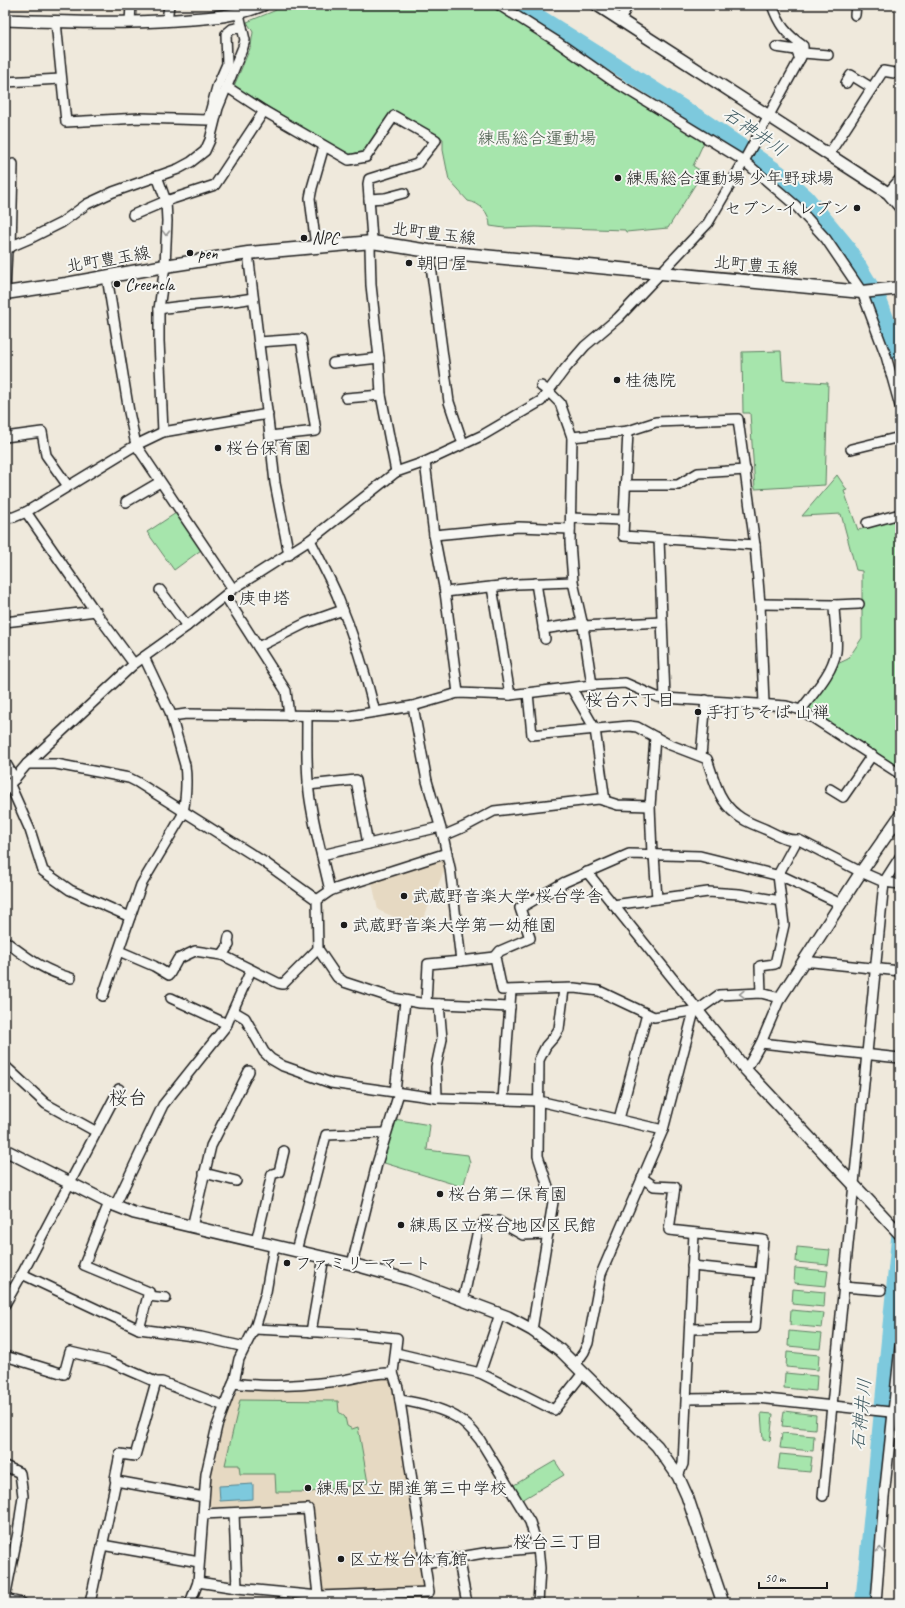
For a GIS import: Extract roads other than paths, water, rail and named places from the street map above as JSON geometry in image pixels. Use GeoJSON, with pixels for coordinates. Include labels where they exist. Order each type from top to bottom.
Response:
{"type":"FeatureCollection","features":[{"type":"Feature","properties":{"kind":"main road","name":"北町豊玉線"},"geometry":{"type":"LineString","coordinates":[[5,293],[248,253],[372,242],[429,251],[862,292],[900,288]]}},
{"type":"Feature","properties":{"kind":"street"},"geometry":{"type":"LineString","coordinates":[[130,22],[131,5]]}},
{"type":"Feature","properties":{"kind":"street"},"geometry":{"type":"LineString","coordinates":[[167,21],[169,5]]}},
{"type":"Feature","properties":{"kind":"street"},"geometry":{"type":"LineString","coordinates":[[5,20],[56,22],[167,21],[213,18],[239,14],[263,5]]}},
{"type":"Feature","properties":{"kind":"street"},"geometry":{"type":"LineString","coordinates":[[499,5],[556,41],[613,81],[745,159],[796,206],[826,239],[862,292],[886,356],[900,406]]}},
{"type":"Feature","properties":{"kind":"street"},"geometry":{"type":"LineString","coordinates":[[597,5],[888,193],[900,206]]}},
{"type":"Feature","properties":{"kind":"street"},"geometry":{"type":"LineString","coordinates":[[620,20],[628,5]]}},
{"type":"Feature","properties":{"kind":"street"},"geometry":{"type":"LineString","coordinates":[[10,785],[27,764],[134,664],[187,626],[233,589],[310,540],[396,472],[425,462],[483,435],[540,401],[545,389],[585,346],[618,318],[708,223],[802,56],[803,46],[784,30],[772,5]]}},
{"type":"Feature","properties":{"kind":"street"},"geometry":{"type":"LineString","coordinates":[[855,15],[856,5]]}},
{"type":"Feature","properties":{"kind":"street"},"geometry":{"type":"LineString","coordinates":[[8,248],[61,223],[87,204],[113,192],[178,169],[191,162],[205,151],[210,140],[218,108],[245,40],[239,14]]}},
{"type":"Feature","properties":{"kind":"street"},"geometry":{"type":"LineString","coordinates":[[56,22],[66,122],[140,118],[208,120],[217,87],[227,64],[226,34],[232,29],[242,27]]}},
{"type":"Feature","properties":{"kind":"street"},"geometry":{"type":"LineString","coordinates":[[776,47],[796,50],[802,56],[828,55]]}},
{"type":"Feature","properties":{"kind":"street"},"geometry":{"type":"LineString","coordinates":[[829,154],[883,71],[900,74]]}},
{"type":"Feature","properties":{"kind":"street"},"geometry":{"type":"LineString","coordinates":[[846,83],[850,75],[872,88]]}},
{"type":"Feature","properties":{"kind":"street"},"geometry":{"type":"LineString","coordinates":[[5,82],[61,79]]}},
{"type":"Feature","properties":{"kind":"street"},"geometry":{"type":"LineString","coordinates":[[227,88],[349,160],[366,157],[394,116],[436,140],[417,164],[369,179],[368,184],[372,242],[370,247],[371,285],[379,358],[381,395],[396,472]]}},
{"type":"Feature","properties":{"kind":"street"},"geometry":{"type":"LineString","coordinates":[[133,214],[166,201],[215,185],[264,111]]}},
{"type":"Feature","properties":{"kind":"street"},"geometry":{"type":"LineString","coordinates":[[316,247],[310,198],[324,146]]}},
{"type":"Feature","properties":{"kind":"street"},"geometry":{"type":"LineString","coordinates":[[5,293],[8,248],[9,190],[13,164]]}},
{"type":"Feature","properties":{"kind":"street"},"geometry":{"type":"LineString","coordinates":[[157,176],[166,201],[167,221],[165,266],[159,309],[163,432]]}},
{"type":"Feature","properties":{"kind":"street"},"geometry":{"type":"LineString","coordinates":[[888,193],[900,179]]}},
{"type":"Feature","properties":{"kind":"street"},"geometry":{"type":"LineString","coordinates":[[369,199],[385,198],[404,193]]}},
{"type":"Feature","properties":{"kind":"street"},"geometry":{"type":"LineString","coordinates":[[429,251],[449,402],[463,444]]}},
{"type":"Feature","properties":{"kind":"street"},"geometry":{"type":"LineString","coordinates":[[248,253],[268,414],[274,483],[289,554]]}},
{"type":"Feature","properties":{"kind":"street"},"geometry":{"type":"LineString","coordinates":[[107,277],[129,412],[136,445],[233,589]]}},
{"type":"Feature","properties":{"kind":"street"},"geometry":{"type":"LineString","coordinates":[[159,309],[187,305],[228,303],[253,298]]}},
{"type":"Feature","properties":{"kind":"street"},"geometry":{"type":"LineString","coordinates":[[259,342],[301,339],[316,431],[270,436]]}},
{"type":"Feature","properties":{"kind":"street"},"geometry":{"type":"LineString","coordinates":[[333,363],[379,358]]}},
{"type":"Feature","properties":{"kind":"street"},"geometry":{"type":"LineString","coordinates":[[545,389],[560,403],[572,437],[570,529],[573,582],[583,624],[592,685]]}},
{"type":"Feature","properties":{"kind":"street"},"geometry":{"type":"LineString","coordinates":[[346,398],[381,395]]}},
{"type":"Feature","properties":{"kind":"street"},"geometry":{"type":"LineString","coordinates":[[5,518],[14,517],[26,512],[136,445],[163,432],[268,414]]}},
{"type":"Feature","properties":{"kind":"street"},"geometry":{"type":"LineString","coordinates":[[572,437],[628,431],[656,422],[738,419],[755,546],[760,604],[764,704]]}},
{"type":"Feature","properties":{"kind":"street"},"geometry":{"type":"LineString","coordinates":[[628,431],[623,536],[755,546]]}},
{"type":"Feature","properties":{"kind":"street"},"geometry":{"type":"LineString","coordinates":[[5,437],[42,432],[46,455],[68,486]]}},
{"type":"Feature","properties":{"kind":"street"},"geometry":{"type":"LineString","coordinates":[[851,449],[900,437]]}},
{"type":"Feature","properties":{"kind":"street"},"geometry":{"type":"LineString","coordinates":[[425,462],[434,535],[446,592],[458,693]]}},
{"type":"Feature","properties":{"kind":"street"},"geometry":{"type":"LineString","coordinates":[[625,485],[678,485],[698,473],[746,470]]}},
{"type":"Feature","properties":{"kind":"street"},"geometry":{"type":"LineString","coordinates":[[126,502],[160,482]]}},
{"type":"Feature","properties":{"kind":"street"},"geometry":{"type":"LineString","coordinates":[[26,512],[134,664]]}},
{"type":"Feature","properties":{"kind":"street"},"geometry":{"type":"LineString","coordinates":[[867,523],[900,514]]}},
{"type":"Feature","properties":{"kind":"street"},"geometry":{"type":"LineString","coordinates":[[571,518],[623,520]]}},
{"type":"Feature","properties":{"kind":"street"},"geometry":{"type":"LineString","coordinates":[[434,535],[519,527],[570,529]]}},
{"type":"Feature","properties":{"kind":"street"},"geometry":{"type":"LineString","coordinates":[[659,539],[664,698]]}},
{"type":"Feature","properties":{"kind":"street"},"geometry":{"type":"LineString","coordinates":[[310,540],[337,594],[370,692],[375,712]]}},
{"type":"Feature","properties":{"kind":"street"},"geometry":{"type":"LineString","coordinates":[[446,592],[536,583],[573,582]]}},
{"type":"Feature","properties":{"kind":"street"},"geometry":{"type":"LineString","coordinates":[[536,583],[545,639]]}},
{"type":"Feature","properties":{"kind":"street"},"geometry":{"type":"LineString","coordinates":[[492,587],[510,695]]}},
{"type":"Feature","properties":{"kind":"street"},"geometry":{"type":"LineString","coordinates":[[160,590],[187,626]]}},
{"type":"Feature","properties":{"kind":"street"},"geometry":{"type":"LineString","coordinates":[[226,596],[286,691],[289,716]]}},
{"type":"Feature","properties":{"kind":"street"},"geometry":{"type":"LineString","coordinates":[[760,604],[859,604]]}},
{"type":"Feature","properties":{"kind":"street"},"geometry":{"type":"LineString","coordinates":[[801,710],[832,668],[837,643],[834,605]]}},
{"type":"Feature","properties":{"kind":"street"},"geometry":{"type":"LineString","coordinates":[[258,647],[306,623],[343,610]]}},
{"type":"Feature","properties":{"kind":"street"},"geometry":{"type":"LineString","coordinates":[[5,622],[96,611]]}},
{"type":"Feature","properties":{"kind":"street"},"geometry":{"type":"LineString","coordinates":[[543,629],[583,624],[662,622]]}},
{"type":"Feature","properties":{"kind":"street"},"geometry":{"type":"LineString","coordinates":[[104,996],[141,885],[183,812],[186,773],[172,716],[144,657]]}},
{"type":"Feature","properties":{"kind":"street"},"geometry":{"type":"LineString","coordinates":[[172,716],[186,714],[350,716],[414,706],[458,693],[510,695],[592,685],[625,683],[657,697],[764,704],[786,706],[801,710],[900,774]]}},
{"type":"Feature","properties":{"kind":"street"},"geometry":{"type":"LineString","coordinates":[[572,688],[596,729],[605,801]]}},
{"type":"Feature","properties":{"kind":"street"},"geometry":{"type":"LineString","coordinates":[[528,693],[532,735],[629,726],[637,727],[668,744],[707,759],[717,791],[724,803],[737,816],[779,836],[799,840],[861,872],[884,882],[900,884]]}},
{"type":"Feature","properties":{"kind":"street"},"geometry":{"type":"LineString","coordinates":[[701,756],[706,700]]}},
{"type":"Feature","properties":{"kind":"street"},"geometry":{"type":"LineString","coordinates":[[414,706],[427,781],[447,853],[461,961]]}},
{"type":"Feature","properties":{"kind":"street"},"geometry":{"type":"LineString","coordinates":[[307,716],[308,785],[313,818],[330,891]]}},
{"type":"Feature","properties":{"kind":"street"},"geometry":{"type":"LineString","coordinates":[[655,737],[650,806],[657,899]]}},
{"type":"Feature","properties":{"kind":"street"},"geometry":{"type":"LineString","coordinates":[[830,789],[844,797],[872,755]]}},
{"type":"Feature","properties":{"kind":"street"},"geometry":{"type":"LineString","coordinates":[[5,762],[10,785],[30,830],[43,871],[70,890],[130,917]]}},
{"type":"Feature","properties":{"kind":"street"},"geometry":{"type":"LineString","coordinates":[[27,764],[56,764],[129,778],[138,782],[183,812],[264,862],[317,900]]}},
{"type":"Feature","properties":{"kind":"street"},"geometry":{"type":"LineString","coordinates":[[308,785],[356,780],[368,844]]}},
{"type":"Feature","properties":{"kind":"street"},"geometry":{"type":"LineString","coordinates":[[322,855],[368,844],[464,827],[494,811],[599,799],[618,805],[650,806]]}},
{"type":"Feature","properties":{"kind":"street"},"geometry":{"type":"LineString","coordinates":[[746,1070],[761,1043],[780,998],[861,872],[900,816]]}},
{"type":"Feature","properties":{"kind":"street"},"geometry":{"type":"LineString","coordinates":[[761,993],[760,966],[775,964],[784,925],[778,875],[797,840]]}},
{"type":"Feature","properties":{"kind":"street"},"geometry":{"type":"LineString","coordinates":[[317,900],[330,891],[447,853]]}},
{"type":"Feature","properties":{"kind":"street"},"geometry":{"type":"LineString","coordinates":[[426,1003],[428,964],[495,956],[500,951],[530,938],[520,908],[565,882],[629,854],[700,856],[784,877],[841,904]]}},
{"type":"Feature","properties":{"kind":"street"},"geometry":{"type":"LineString","coordinates":[[823,1496],[884,882],[900,857]]}},
{"type":"Feature","properties":{"kind":"street"},"geometry":{"type":"LineString","coordinates":[[587,872],[696,1010],[732,1051],[746,1070],[900,1234]]}},
{"type":"Feature","properties":{"kind":"street"},"geometry":{"type":"LineString","coordinates":[[613,905],[708,892],[739,894],[781,901]]}},
{"type":"Feature","properties":{"kind":"street"},"geometry":{"type":"LineString","coordinates":[[317,900],[318,949],[337,977],[351,984],[405,1000],[439,1004],[510,1006]]}},
{"type":"Feature","properties":{"kind":"street"},"geometry":{"type":"LineString","coordinates":[[222,956],[229,945],[229,937]]}},
{"type":"Feature","properties":{"kind":"street"},"geometry":{"type":"LineString","coordinates":[[5,941],[33,962],[53,973],[70,978]]}},
{"type":"Feature","properties":{"kind":"street"},"geometry":{"type":"LineString","coordinates":[[119,951],[154,966],[169,975],[178,959],[195,951],[222,956],[283,984],[318,949]]}},
{"type":"Feature","properties":{"kind":"street"},"geometry":{"type":"LineString","coordinates":[[495,956],[502,990],[564,989],[600,991],[654,1017],[696,1010],[719,995],[761,993],[780,998]]}},
{"type":"Feature","properties":{"kind":"street"},"geometry":{"type":"LineString","coordinates":[[803,962],[900,971]]}},
{"type":"Feature","properties":{"kind":"street"},"geometry":{"type":"LineString","coordinates":[[139,1329],[149,1292],[84,1265],[112,1205],[163,1105],[209,1049],[227,1024],[251,970]]}},
{"type":"Feature","properties":{"kind":"street"},"geometry":{"type":"LineString","coordinates":[[532,1330],[553,1202],[538,1156],[539,1060],[546,1046],[559,1029],[564,989]]}},
{"type":"Feature","properties":{"kind":"street"},"geometry":{"type":"LineString","coordinates":[[503,1100],[511,990]]}},
{"type":"Feature","properties":{"kind":"street"},"geometry":{"type":"LineString","coordinates":[[171,998],[227,1024]]}},
{"type":"Feature","properties":{"kind":"street"},"geometry":{"type":"LineString","coordinates":[[352,1264],[397,1092],[405,1000]]}},
{"type":"Feature","properties":{"kind":"street"},"geometry":{"type":"LineString","coordinates":[[437,1098],[436,1067],[442,1039],[439,1004]]}},
{"type":"Feature","properties":{"kind":"street"},"geometry":{"type":"LineString","coordinates":[[575,1365],[584,1352],[588,1342],[601,1274],[662,1130],[696,1010]]}},
{"type":"Feature","properties":{"kind":"street"},"geometry":{"type":"LineString","coordinates":[[233,1011],[244,1018],[264,1052],[271,1059],[283,1066],[331,1083],[437,1098],[539,1101],[662,1130]]}},
{"type":"Feature","properties":{"kind":"street"},"geometry":{"type":"LineString","coordinates":[[618,1119],[647,1014]]}},
{"type":"Feature","properties":{"kind":"street"},"geometry":{"type":"LineString","coordinates":[[761,1043],[900,1058]]}},
{"type":"Feature","properties":{"kind":"street"},"geometry":{"type":"LineString","coordinates":[[5,1066],[46,1104],[95,1131]]}},
{"type":"Feature","properties":{"kind":"street"},"geometry":{"type":"LineString","coordinates":[[192,1227],[211,1146],[250,1071]]}},
{"type":"Feature","properties":{"kind":"street"},"geometry":{"type":"LineString","coordinates":[[5,1304],[118,1089]]}},
{"type":"Feature","properties":{"kind":"street"},"geometry":{"type":"LineString","coordinates":[[296,1251],[326,1136],[386,1133]]}},
{"type":"Feature","properties":{"kind":"street"},"geometry":{"type":"LineString","coordinates":[[5,1150],[112,1205],[149,1217],[324,1257],[408,1280],[500,1314],[532,1330],[560,1350],[657,1446],[678,1476],[687,1496],[722,1603]]}},
{"type":"Feature","properties":{"kind":"street"},"geometry":{"type":"LineString","coordinates":[[256,1242],[272,1174],[279,1172],[284,1151]]}},
{"type":"Feature","properties":{"kind":"street"},"geometry":{"type":"LineString","coordinates":[[204,1173],[236,1181]]}},
{"type":"Feature","properties":{"kind":"street"},"geometry":{"type":"LineString","coordinates":[[642,1178],[654,1186],[674,1187],[669,1230],[763,1240],[755,1328],[690,1329]]}},
{"type":"Feature","properties":{"kind":"street"},"geometry":{"type":"LineString","coordinates":[[463,1300],[478,1230],[485,1221],[498,1221],[523,1235],[548,1234]]}},
{"type":"Feature","properties":{"kind":"street"},"geometry":{"type":"LineString","coordinates":[[678,1476],[683,1464],[694,1233]]}},
{"type":"Feature","properties":{"kind":"street"},"geometry":{"type":"LineString","coordinates":[[190,1603],[198,1582],[206,1474],[217,1426],[233,1384],[239,1359],[254,1329],[266,1292],[274,1246]]}},
{"type":"Feature","properties":{"kind":"street"},"geometry":{"type":"LineString","coordinates":[[311,1332],[324,1257]]}},
{"type":"Feature","properties":{"kind":"street"},"geometry":{"type":"LineString","coordinates":[[692,1266],[760,1272]]}},
{"type":"Feature","properties":{"kind":"street"},"geometry":{"type":"LineString","coordinates":[[22,1274],[139,1329],[201,1337],[245,1347]]}},
{"type":"Feature","properties":{"kind":"street"},"geometry":{"type":"LineString","coordinates":[[843,1287],[881,1290]]}},
{"type":"Feature","properties":{"kind":"street"},"geometry":{"type":"LineString","coordinates":[[148,1296],[166,1298]]}},
{"type":"Feature","properties":{"kind":"street"},"geometry":{"type":"LineString","coordinates":[[480,1373],[500,1314]]}},
{"type":"Feature","properties":{"kind":"street"},"geometry":{"type":"LineString","coordinates":[[198,1582],[319,1599],[388,1593],[430,1592],[400,1400],[393,1373],[398,1338],[360,1334],[254,1329]]}},
{"type":"Feature","properties":{"kind":"street"},"geometry":{"type":"LineString","coordinates":[[876,1603],[884,1497],[895,1412],[900,1347]]}},
{"type":"Feature","properties":{"kind":"street"},"geometry":{"type":"LineString","coordinates":[[5,1356],[64,1374],[70,1352],[108,1361],[156,1382],[162,1382],[224,1406]]}},
{"type":"Feature","properties":{"kind":"street"},"geometry":{"type":"LineString","coordinates":[[396,1353],[480,1373],[554,1410],[583,1373]]}},
{"type":"Feature","properties":{"kind":"street"},"geometry":{"type":"LineString","coordinates":[[233,1384],[260,1387],[329,1382],[378,1373],[393,1373]]}},
{"type":"Feature","properties":{"kind":"street"},"geometry":{"type":"LineString","coordinates":[[90,1603],[116,1481],[115,1478],[120,1454],[136,1456],[156,1382]]}},
{"type":"Feature","properties":{"kind":"street"},"geometry":{"type":"LineString","coordinates":[[687,1399],[757,1398],[895,1412]]}},
{"type":"Feature","properties":{"kind":"street"},"geometry":{"type":"LineString","coordinates":[[400,1400],[420,1403],[456,1417],[474,1432],[480,1440],[530,1522],[538,1548],[540,1568],[538,1603]]}},
{"type":"Feature","properties":{"kind":"street"},"geometry":{"type":"LineString","coordinates":[[5,1466],[20,1473],[23,1496],[18,1532],[5,1599],[22,1603]]}},
{"type":"Feature","properties":{"kind":"street"},"geometry":{"type":"LineString","coordinates":[[116,1481],[204,1497]]}},
{"type":"Feature","properties":{"kind":"street"},"geometry":{"type":"LineString","coordinates":[[203,1514],[308,1509],[319,1599]]}},
{"type":"Feature","properties":{"kind":"street"},"geometry":{"type":"LineString","coordinates":[[234,1513],[237,1588]]}},
{"type":"Feature","properties":{"kind":"street"},"geometry":{"type":"LineString","coordinates":[[102,1545],[199,1562]]}},
{"type":"Feature","properties":{"kind":"street"},"geometry":{"type":"LineString","coordinates":[[425,1563],[484,1553],[538,1548]]}},
{"type":"Feature","properties":{"kind":"street"},"geometry":{"type":"LineString","coordinates":[[458,1557],[466,1603]]}},
{"type":"Feature","properties":{"kind":"street"},"geometry":{"type":"LineString","coordinates":[[388,1593],[391,1603]]}},
{"type":"Feature","properties":{"kind":"water"},"geometry":{"type":"Polygon","coordinates":[[[253,1484],[253,1499],[220,1501],[219,1486],[253,1484]]]}},
{"type":"Feature","properties":{"kind":"waterway","name":"石神井川"},"geometry":{"type":"LineString","coordinates":[[520,5],[704,121],[778,172],[807,198],[846,245],[879,300],[900,355]]}},
{"type":"Feature","properties":{"kind":"waterway","name":"石神井川"},"geometry":{"type":"LineString","coordinates":[[863,1603],[900,1229]]}},
{"type":"Feature","properties":{"kind":"place","name":"練馬総合運動場 少年野球場"},"geometry":{"type":"Point","coordinates":[618,178]}},
{"type":"Feature","properties":{"kind":"place","name":"セブン-イレブン"},"geometry":{"type":"Point","coordinates":[857,208]}},
{"type":"Feature","properties":{"kind":"place","name":"NPC"},"geometry":{"type":"Point","coordinates":[304,238]}},
{"type":"Feature","properties":{"kind":"place","name":"pen"},"geometry":{"type":"Point","coordinates":[190,253]}},
{"type":"Feature","properties":{"kind":"place","name":"朝日屋"},"geometry":{"type":"Point","coordinates":[409,263]}},
{"type":"Feature","properties":{"kind":"place","name":"Creencla"},"geometry":{"type":"Point","coordinates":[117,284]}},
{"type":"Feature","properties":{"kind":"place","name":"桂徳院"},"geometry":{"type":"Point","coordinates":[617,380]}},
{"type":"Feature","properties":{"kind":"place","name":"桜台保育園"},"geometry":{"type":"Point","coordinates":[218,448]}},
{"type":"Feature","properties":{"kind":"place","name":"庚申塔"},"geometry":{"type":"Point","coordinates":[231,598]}},
{"type":"Feature","properties":{"kind":"place","name":"手打ちそば 山禅"},"geometry":{"type":"Point","coordinates":[698,712]}},
{"type":"Feature","properties":{"kind":"place","name":"武蔵野音楽大学 桜台学舎"},"geometry":{"type":"Point","coordinates":[404,896]}},
{"type":"Feature","properties":{"kind":"place","name":"武蔵野音楽大学第一幼稚園"},"geometry":{"type":"Point","coordinates":[344,925]}},
{"type":"Feature","properties":{"kind":"place","name":"桜台第二保育園"},"geometry":{"type":"Point","coordinates":[440,1194]}},
{"type":"Feature","properties":{"kind":"place","name":"練馬区立桜台地区区民館"},"geometry":{"type":"Point","coordinates":[401,1225]}},
{"type":"Feature","properties":{"kind":"place","name":"ファミリーマート"},"geometry":{"type":"Point","coordinates":[287,1263]}},
{"type":"Feature","properties":{"kind":"place","name":"練馬区立 開進第三中学校"},"geometry":{"type":"Point","coordinates":[308,1488]}},
{"type":"Feature","properties":{"kind":"place","name":"区立桜台体育館"},"geometry":{"type":"Point","coordinates":[341,1559]}},
{"type":"Feature","properties":{"kind":"district","name":"桜台六丁目"},"geometry":{"type":"Point","coordinates":[630,700]}},
{"type":"Feature","properties":{"kind":"district","name":"桜台"},"geometry":{"type":"Point","coordinates":[128,1097]}},
{"type":"Feature","properties":{"kind":"district","name":"桜台三丁目"},"geometry":{"type":"Point","coordinates":[558,1542]}},
{"type":"Feature","properties":{"kind":"park label","name":"練馬総合運動場"},"geometry":{"type":"Point","coordinates":[537,138]}}]}
